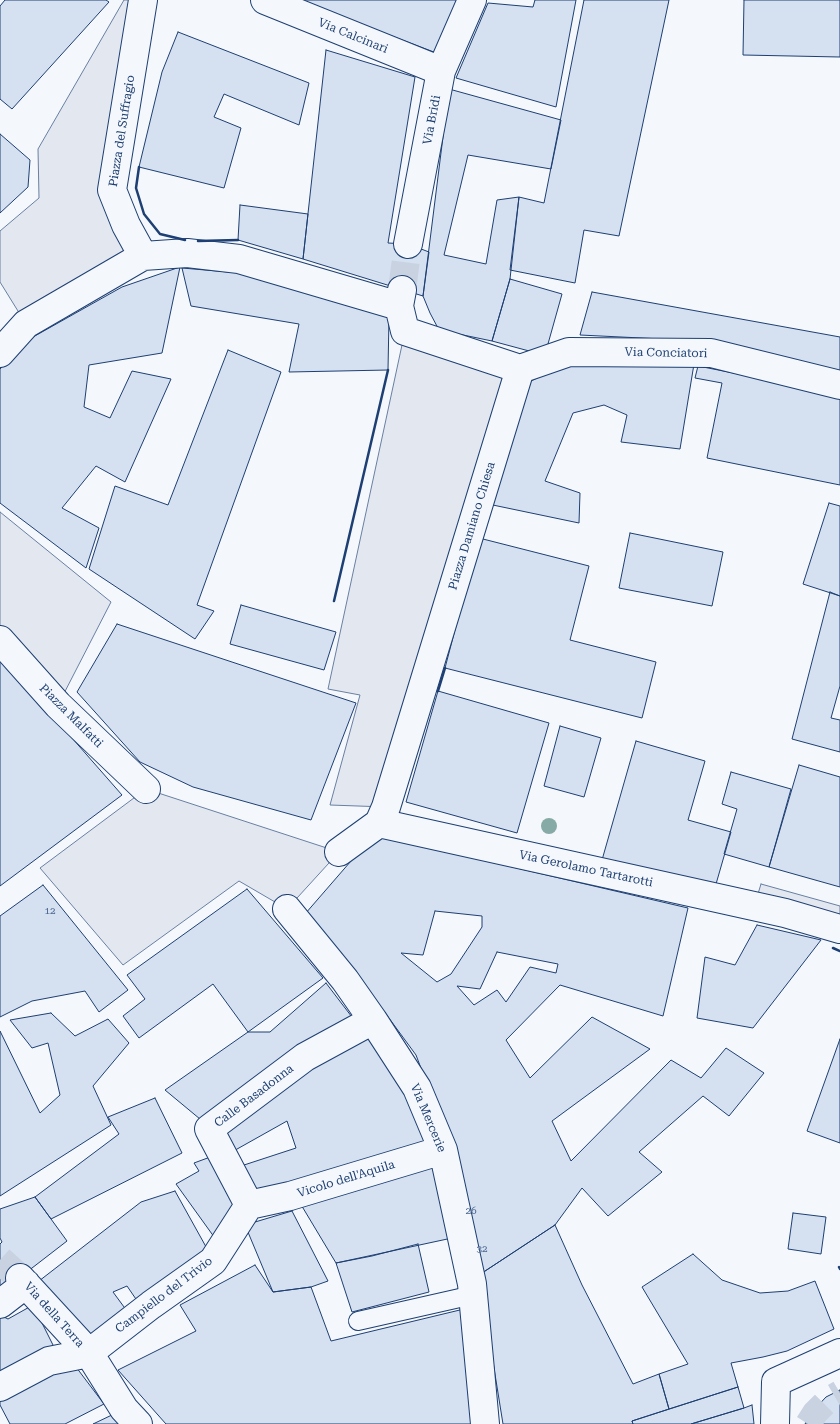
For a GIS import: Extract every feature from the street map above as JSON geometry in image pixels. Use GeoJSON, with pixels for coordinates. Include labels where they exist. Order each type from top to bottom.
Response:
{"type":"FeatureCollection","features":[{"type":"Feature","properties":{"kind":"street","name":"Piazza del Suffragio"},"geometry":{"type":"LineString","coordinates":[[143,0],[112,190],[126,225],[143,256]]}},
{"type":"Feature","properties":{"kind":"street","name":"Via Calcinari"},"geometry":{"type":"LineString","coordinates":[[265,0],[441,71]]}},
{"type":"Feature","properties":{"kind":"street","name":"Via Bridi"},"geometry":{"type":"LineString","coordinates":[[408,244],[441,71],[472,0]]}},
{"type":"Feature","properties":{"kind":"street"},"geometry":{"type":"LineString","coordinates":[[0,353],[26,324],[143,256],[186,253],[238,259],[400,298],[405,331],[520,369]]}},
{"type":"Feature","properties":{"kind":"street","name":"Via Conciatori"},"geometry":{"type":"LineString","coordinates":[[520,369],[569,352],[711,353],[840,385]]}},
{"type":"Feature","properties":{"kind":"street","name":"Piazza Damiano Chiesa"},"geometry":{"type":"LineString","coordinates":[[382,815],[520,369]]}},
{"type":"Feature","properties":{"kind":"street","name":"Piazza Malfatti"},"geometry":{"type":"LineString","coordinates":[[0,640],[58,705],[146,789]]}},
{"type":"Feature","properties":{"kind":"street"},"geometry":{"type":"LineString","coordinates":[[339,852],[382,815]]}},
{"type":"Feature","properties":{"kind":"street","name":"Via Gerolamo Tartarotti"},"geometry":{"type":"LineString","coordinates":[[382,815],[785,912],[840,929]]}},
{"type":"Feature","properties":{"kind":"street","name":"Via Mercerie"},"geometry":{"type":"LineString","coordinates":[[287,909],[345,980],[373,1020],[417,1088],[443,1150],[472,1284],[485,1424]]}},
{"type":"Feature","properties":{"kind":"street","name":"Calle Basadonna"},"geometry":{"type":"LineString","coordinates":[[249,1205],[209,1129],[305,1057],[373,1020]]}},
{"type":"Feature","properties":{"kind":"street","name":"Vicolo dell'Aquila"},"geometry":{"type":"LineString","coordinates":[[249,1205],[290,1196],[443,1150]]}},
{"type":"Feature","properties":{"kind":"street","name":"Campiello del Trivio"},"geometry":{"type":"LineString","coordinates":[[88,1353],[151,1304],[213,1261],[249,1205]]}},
{"type":"Feature","properties":{"kind":"street","name":"Via della Terra"},"geometry":{"type":"LineString","coordinates":[[0,1304],[23,1281],[88,1353],[124,1409],[138,1424]]}},
{"type":"Feature","properties":{"kind":"street"},"geometry":{"type":"LineString","coordinates":[[0,1388],[49,1361],[88,1353]]}},
{"type":"Feature","properties":{"kind":"street"},"geometry":{"type":"LineString","coordinates":[[775,1424],[776,1382],[840,1353]]}},
{"type":"Feature","properties":{"kind":"lane"},"geometry":{"type":"LineString","coordinates":[[358,1321],[473,1295]]}},
{"type":"Feature","properties":{"kind":"shaded area"},"geometry":{"type":"Polygon","coordinates":[[[124,0],[143,0],[112,190],[143,256],[26,324],[0,282],[0,231],[39,198],[38,149],[124,0]]]}},
{"type":"Feature","properties":{"kind":"shaded area"},"geometry":{"type":"Polygon","coordinates":[[[405,331],[520,369],[386,807],[330,805],[360,695],[328,689],[405,331]]]}},
{"type":"Feature","properties":{"kind":"shaded area"},"geometry":{"type":"Polygon","coordinates":[[[0,512],[111,602],[58,705],[0,640],[0,512]]]}},
{"type":"Feature","properties":{"kind":"shaded area"},"geometry":{"type":"Polygon","coordinates":[[[146,789],[339,852],[287,909],[239,881],[123,965],[40,868],[146,789]]]}},
{"type":"Feature","properties":{"kind":"shaded area"},"geometry":{"type":"Polygon","coordinates":[[[761,884],[840,906],[840,921],[757,897],[761,884]]]}},
{"type":"Feature","properties":{"kind":"building"},"geometry":{"type":"Polygon","coordinates":[[[5,0],[106,0],[109,2],[12,109],[0,99],[0,6],[5,0]]]}},
{"type":"Feature","properties":{"kind":"building"},"geometry":{"type":"Polygon","coordinates":[[[297,0],[464,0],[439,54],[297,0]]]}},
{"type":"Feature","properties":{"kind":"building"},"geometry":{"type":"Polygon","coordinates":[[[535,0],[576,0],[556,107],[456,78],[488,3],[533,7],[535,0]]]}},
{"type":"Feature","properties":{"kind":"building"},"geometry":{"type":"Polygon","coordinates":[[[584,0],[669,0],[619,236],[584,230],[575,283],[510,270],[519,197],[544,203],[584,0]]]}},
{"type":"Feature","properties":{"kind":"building"},"geometry":{"type":"Polygon","coordinates":[[[744,0],[840,0],[840,57],[743,55],[744,0]]]}},
{"type":"Feature","properties":{"kind":"building"},"geometry":{"type":"Polygon","coordinates":[[[178,32],[309,83],[299,125],[224,94],[214,117],[241,128],[224,188],[139,167],[162,72],[178,32]]]}},
{"type":"Feature","properties":{"kind":"building"},"geometry":{"type":"Polygon","coordinates":[[[326,50],[415,77],[388,243],[408,244],[429,252],[423,296],[303,259],[326,50]]]}},
{"type":"Feature","properties":{"kind":"building"},"geometry":{"type":"Polygon","coordinates":[[[449,89],[561,120],[551,169],[468,155],[444,255],[486,264],[497,200],[519,197],[510,279],[492,341],[439,330],[423,296],[449,89]]]}},
{"type":"Feature","properties":{"kind":"building"},"geometry":{"type":"Polygon","coordinates":[[[0,134],[30,160],[28,187],[0,213],[0,134]]]}},
{"type":"Feature","properties":{"kind":"building"},"geometry":{"type":"Polygon","coordinates":[[[240,205],[308,214],[303,259],[238,240],[240,205]]]}},
{"type":"Feature","properties":{"kind":"building"},"geometry":{"type":"Polygon","coordinates":[[[180,267],[162,353],[89,365],[84,407],[110,418],[132,371],[171,379],[125,482],[96,466],[62,508],[99,528],[86,568],[0,503],[0,369],[33,337],[122,287],[180,267]]]}},
{"type":"Feature","properties":{"kind":"building"},"geometry":{"type":"Polygon","coordinates":[[[182,268],[240,273],[389,317],[388,370],[289,372],[299,324],[191,306],[182,268]]]}},
{"type":"Feature","properties":{"kind":"building"},"geometry":{"type":"Polygon","coordinates":[[[510,279],[562,294],[544,355],[492,341],[510,279]]]}},
{"type":"Feature","properties":{"kind":"building"},"geometry":{"type":"Polygon","coordinates":[[[592,292],[840,337],[840,378],[703,341],[580,335],[592,292]]]}},
{"type":"Feature","properties":{"kind":"building"},"geometry":{"type":"Polygon","coordinates":[[[228,350],[281,372],[197,605],[214,611],[195,639],[89,569],[115,486],[168,505],[228,350]]]}},
{"type":"Feature","properties":{"kind":"building"},"geometry":{"type":"Polygon","coordinates":[[[694,364],[680,449],[621,442],[627,415],[604,405],[573,413],[545,481],[580,493],[579,523],[488,504],[523,385],[561,366],[694,364]]]}},
{"type":"Feature","properties":{"kind":"building"},"geometry":{"type":"Polygon","coordinates":[[[698,366],[840,394],[840,485],[707,458],[722,383],[695,378],[698,366]]]}},
{"type":"Feature","properties":{"kind":"building"},"geometry":{"type":"Polygon","coordinates":[[[829,503],[840,506],[840,596],[803,584],[829,503]]]}},
{"type":"Feature","properties":{"kind":"building"},"geometry":{"type":"Polygon","coordinates":[[[630,533],[723,552],[712,606],[619,588],[630,533]]]}},
{"type":"Feature","properties":{"kind":"building"},"geometry":{"type":"Polygon","coordinates":[[[479,538],[589,566],[570,640],[656,662],[642,718],[445,668],[479,538]]]}},
{"type":"Feature","properties":{"kind":"building"},"geometry":{"type":"Polygon","coordinates":[[[830,592],[840,596],[840,686],[831,718],[840,720],[840,752],[792,739],[830,592]]]}},
{"type":"Feature","properties":{"kind":"building"},"geometry":{"type":"Polygon","coordinates":[[[241,605],[336,632],[324,670],[230,644],[241,605]]]}},
{"type":"Feature","properties":{"kind":"building"},"geometry":{"type":"Polygon","coordinates":[[[117,624],[356,703],[311,820],[193,787],[140,762],[77,692],[117,624]]]}},
{"type":"Feature","properties":{"kind":"building"},"geometry":{"type":"Polygon","coordinates":[[[0,656],[122,795],[0,886],[0,656]]]}},
{"type":"Feature","properties":{"kind":"building"},"geometry":{"type":"Polygon","coordinates":[[[438,691],[549,723],[517,833],[406,802],[438,691]]]}},
{"type":"Feature","properties":{"kind":"building"},"geometry":{"type":"Polygon","coordinates":[[[560,726],[601,738],[584,797],[544,786],[560,726]]]}},
{"type":"Feature","properties":{"kind":"building"},"geometry":{"type":"Polygon","coordinates":[[[636,741],[705,761],[688,820],[731,832],[714,891],[602,860],[636,741]]]}},
{"type":"Feature","properties":{"kind":"building"},"geometry":{"type":"Polygon","coordinates":[[[799,765],[840,777],[840,887],[769,867],[799,765]]]}},
{"type":"Feature","properties":{"kind":"building"},"geometry":{"type":"Polygon","coordinates":[[[731,772],[791,789],[769,867],[724,854],[737,809],[722,804],[731,772]]]}},
{"type":"Feature","properties":{"kind":"building"},"geometry":{"type":"Polygon","coordinates":[[[384,837],[688,908],[663,1016],[560,985],[506,1040],[530,1078],[592,1017],[650,1049],[552,1121],[571,1161],[671,1060],[701,1078],[726,1048],[764,1073],[729,1116],[703,1096],[639,1152],[662,1172],[608,1216],[582,1188],[555,1225],[479,1275],[425,1079],[416,1055],[361,980],[305,914],[364,846],[384,837]],[[435,911],[423,955],[401,953],[437,982],[451,974],[482,927],[482,916],[435,911]],[[497,952],[480,989],[457,986],[474,1005],[497,990],[506,1002],[530,967],[556,973],[558,964],[497,952]]]}},
{"type":"Feature","properties":{"kind":"building"},"geometry":{"type":"Polygon","coordinates":[[[43,885],[128,990],[99,1012],[85,991],[32,1001],[0,1017],[0,916],[43,885]]]}},
{"type":"Feature","properties":{"kind":"building"},"geometry":{"type":"Polygon","coordinates":[[[247,889],[323,978],[248,1032],[213,984],[139,1038],[123,1016],[145,999],[127,975],[247,889]]]}},
{"type":"Feature","properties":{"kind":"building"},"geometry":{"type":"Polygon","coordinates":[[[757,925],[821,940],[753,1028],[697,1018],[705,957],[735,965],[757,925]]]}},
{"type":"Feature","properties":{"kind":"building"},"geometry":{"type":"Polygon","coordinates":[[[326,983],[355,1021],[206,1124],[165,1090],[248,1032],[270,1032],[326,983]]]}},
{"type":"Feature","properties":{"kind":"building"},"geometry":{"type":"Polygon","coordinates":[[[51,1013],[75,1036],[108,1019],[129,1043],[93,1086],[111,1125],[0,1196],[0,1031],[40,1113],[60,1095],[48,1043],[32,1048],[10,1020],[51,1013]]]}},
{"type":"Feature","properties":{"kind":"building"},"geometry":{"type":"Polygon","coordinates":[[[367,1033],[421,1118],[431,1139],[256,1196],[241,1166],[296,1148],[287,1121],[230,1153],[219,1133],[310,1061],[367,1033]]]}},
{"type":"Feature","properties":{"kind":"building"},"geometry":{"type":"Polygon","coordinates":[[[840,1039],[840,1143],[807,1131],[840,1039]]]}},
{"type":"Feature","properties":{"kind":"building"},"geometry":{"type":"Polygon","coordinates":[[[155,1098],[182,1153],[51,1219],[35,1197],[119,1134],[108,1117],[155,1098]]]}},
{"type":"Feature","properties":{"kind":"building"},"geometry":{"type":"Polygon","coordinates":[[[213,1156],[239,1199],[217,1241],[176,1184],[199,1171],[194,1163],[213,1156]]]}},
{"type":"Feature","properties":{"kind":"building"},"geometry":{"type":"Polygon","coordinates":[[[434,1162],[452,1238],[336,1263],[300,1203],[434,1162]]]}},
{"type":"Feature","properties":{"kind":"building"},"geometry":{"type":"Polygon","coordinates":[[[175,1191],[210,1254],[140,1305],[127,1286],[113,1292],[127,1311],[86,1342],[39,1281],[141,1202],[175,1191]]]}},
{"type":"Feature","properties":{"kind":"building"},"geometry":{"type":"Polygon","coordinates":[[[35,1197],[67,1241],[10,1285],[0,1290],[0,1244],[2,1242],[0,1238],[0,1209],[35,1197]]]}},
{"type":"Feature","properties":{"kind":"building"},"geometry":{"type":"Polygon","coordinates":[[[292,1211],[328,1281],[311,1287],[273,1292],[245,1225],[292,1211]]]}},
{"type":"Feature","properties":{"kind":"building"},"geometry":{"type":"Polygon","coordinates":[[[793,1213],[826,1217],[821,1254],[788,1249],[793,1213]]]}},
{"type":"Feature","properties":{"kind":"building"},"geometry":{"type":"Polygon","coordinates":[[[555,1225],[582,1285],[633,1384],[659,1374],[669,1409],[632,1421],[633,1424],[503,1424],[479,1275],[555,1225]]]}},
{"type":"Feature","properties":{"kind":"building"},"geometry":{"type":"Polygon","coordinates":[[[418,1244],[429,1292],[352,1312],[336,1263],[418,1244]]]}},
{"type":"Feature","properties":{"kind":"building"},"geometry":{"type":"Polygon","coordinates":[[[693,1254],[722,1280],[760,1293],[788,1291],[815,1281],[834,1329],[787,1351],[731,1363],[738,1387],[669,1409],[659,1374],[688,1364],[642,1287],[693,1254]]]}},
{"type":"Feature","properties":{"kind":"building"},"geometry":{"type":"Polygon","coordinates":[[[255,1265],[273,1292],[311,1287],[331,1341],[464,1309],[480,1424],[166,1424],[118,1370],[196,1331],[180,1305],[255,1265]]]}},
{"type":"Feature","properties":{"kind":"building"},"geometry":{"type":"Polygon","coordinates":[[[33,1305],[56,1351],[0,1379],[0,1315],[8,1319],[33,1305]]]}},
{"type":"Feature","properties":{"kind":"building"},"geometry":{"type":"Polygon","coordinates":[[[73,1363],[104,1404],[65,1424],[10,1424],[0,1405],[0,1395],[73,1363]]]}},
{"type":"Feature","properties":{"kind":"building"},"geometry":{"type":"Polygon","coordinates":[[[738,1387],[744,1408],[691,1424],[633,1424],[632,1421],[738,1387]]]}},
{"type":"Feature","properties":{"kind":"building"},"geometry":{"type":"Polygon","coordinates":[[[840,1390],[840,1424],[805,1424],[812,1412],[826,1397],[840,1390]]]}},
{"type":"Feature","properties":{"kind":"building"},"geometry":{"type":"Polygon","coordinates":[[[752,1405],[754,1424],[691,1424],[744,1408],[752,1405]]]}},
{"type":"Feature","properties":{"kind":"building"},"geometry":{"type":"Polygon","coordinates":[[[114,1414],[121,1424],[93,1424],[114,1414]]]}},
{"type":"Feature","properties":{"kind":"tunnel"},"geometry":{"type":"LineString","coordinates":[[402,290],[408,244]]}},
{"type":"Feature","properties":{"kind":"tunnel"},"geometry":{"type":"LineString","coordinates":[[0,1260],[20,1278]]}},
{"type":"Feature","properties":{"kind":"tunnel"},"geometry":{"type":"LineString","coordinates":[[808,1424],[815,1413],[828,1400],[840,1393]]}},
{"type":"Feature","properties":{"kind":"wall"},"geometry":{"type":"LineString","coordinates":[[139,167],[136,188],[144,214],[160,234],[185,240]]}},
{"type":"Feature","properties":{"kind":"wall"},"geometry":{"type":"LineString","coordinates":[[198,241],[238,240]]}},
{"type":"Feature","properties":{"kind":"wall"},"geometry":{"type":"LineString","coordinates":[[334,601],[388,370]]}},
{"type":"Feature","properties":{"kind":"wall"},"geometry":{"type":"LineString","coordinates":[[438,691],[445,668]]}},
{"type":"Feature","properties":{"kind":"wall"},"geometry":{"type":"LineString","coordinates":[[833,948],[840,951]]}}]}
